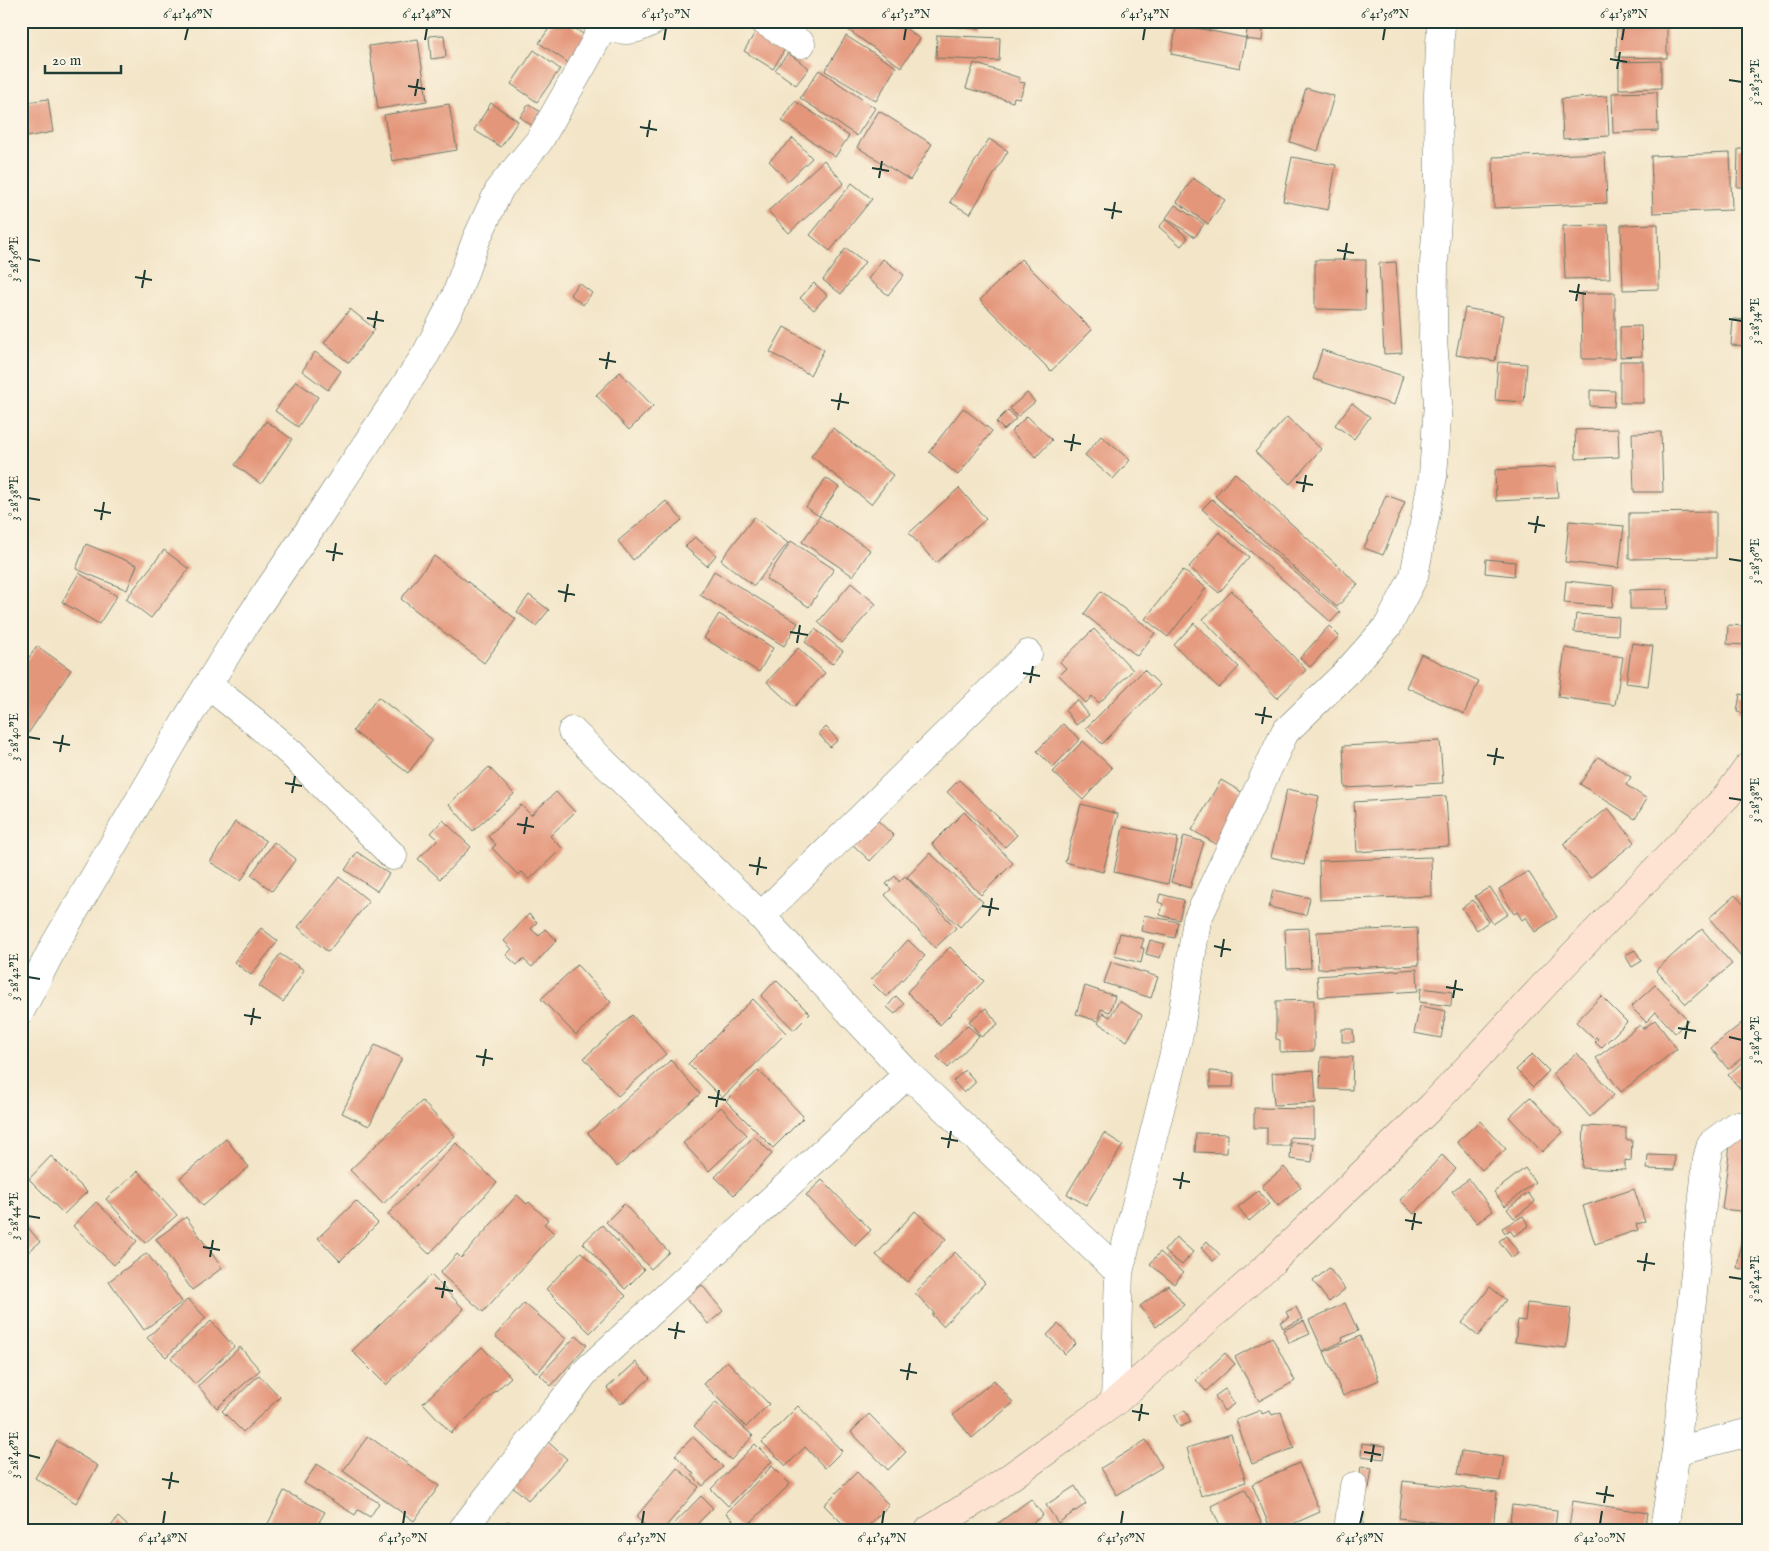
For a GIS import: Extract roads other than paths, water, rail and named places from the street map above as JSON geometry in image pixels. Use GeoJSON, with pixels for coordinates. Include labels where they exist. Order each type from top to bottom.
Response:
{"type":"FeatureCollection","features":[{"type":"Feature","properties":{"kind":"street"},"geometry":{"type":"LineString","coordinates":[[21,1010],[55,944],[244,626],[426,354],[454,298],[476,240],[500,188],[540,141],[606,24],[621,31],[632,30],[653,21]]}},
{"type":"Feature","properties":{"kind":"street"},"geometry":{"type":"LineString","coordinates":[[764,21],[802,44]]}},
{"type":"Feature","properties":{"kind":"street"},"geometry":{"type":"LineString","coordinates":[[1115,1402],[1119,1272],[1180,1030],[1197,920],[1285,732],[1347,672],[1388,626],[1414,576],[1433,476],[1438,403],[1433,340],[1434,264],[1439,187],[1438,96],[1441,21]]}},
{"type":"Feature","properties":{"kind":"street"},"geometry":{"type":"LineString","coordinates":[[761,916],[1028,654]]}},
{"type":"Feature","properties":{"kind":"street"},"geometry":{"type":"LineString","coordinates":[[208,685],[292,754],[393,856]]}},
{"type":"Feature","properties":{"kind":"street"},"geometry":{"type":"LineString","coordinates":[[572,731],[761,916],[908,1074],[1119,1272]]}},
{"type":"Feature","properties":{"kind":"street"},"geometry":{"type":"LineString","coordinates":[[929,1530],[985,1495],[1115,1402],[1272,1262],[1432,1106],[1548,980],[1727,796],[1748,767]]}},
{"type":"Feature","properties":{"kind":"street"},"geometry":{"type":"LineString","coordinates":[[462,1530],[586,1372],[908,1074]]}},
{"type":"Feature","properties":{"kind":"street"},"geometry":{"type":"LineString","coordinates":[[1664,1530],[1676,1451],[1707,1159],[1711,1144],[1735,1126],[1748,1125]]}},
{"type":"Feature","properties":{"kind":"street"},"geometry":{"type":"LineString","coordinates":[[1676,1451],[1742,1434],[1748,1436]]}},
{"type":"Feature","properties":{"kind":"street"},"geometry":{"type":"LineString","coordinates":[[1348,1530],[1354,1486]]}}]}
